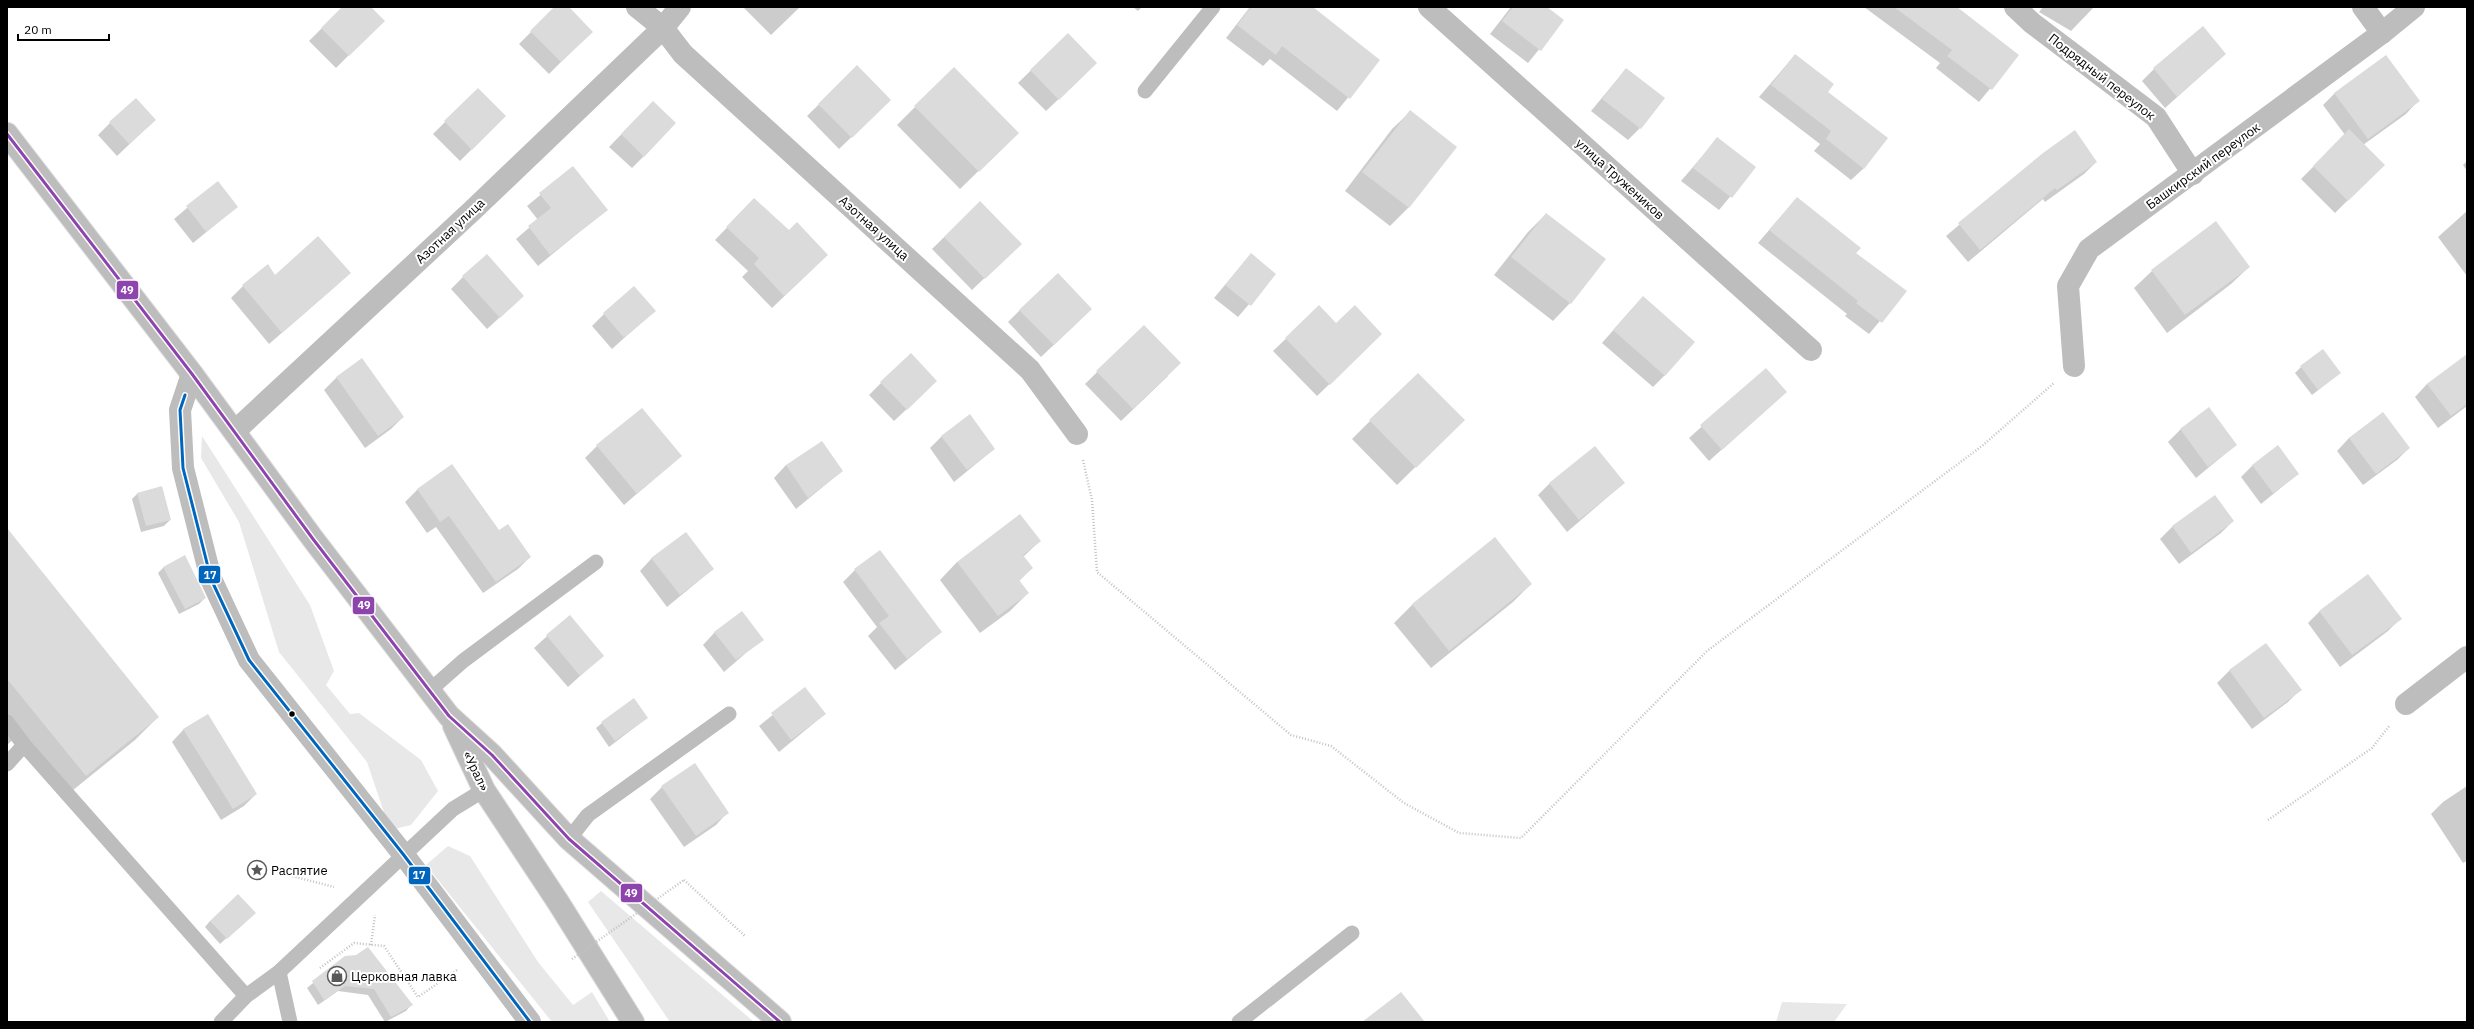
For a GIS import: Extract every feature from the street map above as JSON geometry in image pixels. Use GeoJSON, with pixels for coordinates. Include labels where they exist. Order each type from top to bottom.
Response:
{"type":"FeatureCollection","features":[{"type":"Feature","properties":{"kind":"street","name":"Азотная улица"},"geometry":{"type":"LineString","coordinates":[[637,7],[663,28],[683,54],[1030,370],[1077,434]]}},
{"type":"Feature","properties":{"kind":"street","name":"Азотная улица"},"geometry":{"type":"LineString","coordinates":[[235,431],[474,209],[663,28],[680,7]]}},
{"type":"Feature","properties":{"kind":"street","name":"улица Тружеников"},"geometry":{"type":"LineString","coordinates":[[1429,7],[1812,350]]}},
{"type":"Feature","properties":{"kind":"street","name":"Подрядный переулок"},"geometry":{"type":"LineString","coordinates":[[2016,7],[2032,23],[2156,117],[2193,174]]}},
{"type":"Feature","properties":{"kind":"street"},"geometry":{"type":"LineString","coordinates":[[2363,7],[2382,33]]}},
{"type":"Feature","properties":{"kind":"street","name":"Башкирский переулок"},"geometry":{"type":"LineString","coordinates":[[2074,366],[2068,286],[2089,249],[2193,174],[2382,33],[2414,7]]}},
{"type":"Feature","properties":{"kind":"street"},"geometry":{"type":"LineString","coordinates":[[7,134],[192,374],[313,539],[449,716]]}},
{"type":"Feature","properties":{"kind":"street"},"geometry":{"type":"LineString","coordinates":[[192,374],[180,410],[183,468],[211,579],[249,660],[403,854],[530,1022]]}},
{"type":"Feature","properties":{"kind":"street"},"geometry":{"type":"LineString","coordinates":[[2406,704],[2467,658]]}},
{"type":"Feature","properties":{"kind":"street","name":"«Урал»"},"geometry":{"type":"LineString","coordinates":[[449,716],[484,790],[558,902],[633,1022]]}},
{"type":"Feature","properties":{"kind":"street","name":"«Урал»"},"geometry":{"type":"LineString","coordinates":[[449,716],[492,755],[569,839],[780,1022]]}},
{"type":"Feature","properties":{"kind":"lane"},"geometry":{"type":"LineString","coordinates":[[1145,91],[1213,7]]}},
{"type":"Feature","properties":{"kind":"lane"},"geometry":{"type":"LineString","coordinates":[[429,691],[463,661],[596,562]]}},
{"type":"Feature","properties":{"kind":"lane"},"geometry":{"type":"LineString","coordinates":[[569,839],[588,816],[729,714]]}},
{"type":"Feature","properties":{"kind":"lane"},"geometry":{"type":"LineString","coordinates":[[7,722],[24,745],[246,996]]}},
{"type":"Feature","properties":{"kind":"lane"},"geometry":{"type":"LineString","coordinates":[[7,764],[24,745]]}},
{"type":"Feature","properties":{"kind":"lane"},"geometry":{"type":"LineString","coordinates":[[221,1022],[246,996],[279,972],[403,854],[453,809],[484,790]]}},
{"type":"Feature","properties":{"kind":"lane"},"geometry":{"type":"LineString","coordinates":[[1239,1022],[1352,933]]}},
{"type":"Feature","properties":{"kind":"lane"},"geometry":{"type":"LineString","coordinates":[[279,972],[290,1022]]}},
{"type":"Feature","properties":{"kind":"path"},"geometry":{"type":"LineString","coordinates":[[1077,434],[1092,500],[1097,572],[1291,734],[1331,746],[1404,803],[1459,833],[1521,838],[1707,651],[1982,446],[2074,366]]}},
{"type":"Feature","properties":{"kind":"path"},"geometry":{"type":"LineString","coordinates":[[2268,820],[2372,748],[2406,704]]}},
{"type":"Feature","properties":{"kind":"path"},"geometry":{"type":"LineString","coordinates":[[284,874],[360,895]]}},
{"type":"Feature","properties":{"kind":"path"},"geometry":{"type":"LineString","coordinates":[[572,959],[684,880],[745,936]]}},
{"type":"Feature","properties":{"kind":"path"},"geometry":{"type":"LineString","coordinates":[[284,996],[354,943],[384,946],[418,997],[452,974]]}},
{"type":"Feature","properties":{"kind":"shaded area"},"geometry":{"type":"Polygon","coordinates":[[[202,436],[310,605],[334,671],[326,685],[350,714],[359,713],[421,760],[438,791],[411,825],[390,830],[367,762],[279,652],[239,522],[201,458],[202,436]]]}},
{"type":"Feature","properties":{"kind":"shaded area"},"geometry":{"type":"Polygon","coordinates":[[[448,846],[470,856],[538,962],[573,1005],[592,992],[610,1022],[552,1022],[426,865],[448,846]]]}},
{"type":"Feature","properties":{"kind":"shaded area"},"geometry":{"type":"Polygon","coordinates":[[[601,891],[754,1022],[670,1022],[588,902],[601,891]]]}},
{"type":"Feature","properties":{"kind":"shaded area"},"geometry":{"type":"Polygon","coordinates":[[[1782,1002],[1847,1004],[1834,1022],[1776,1022],[1782,1002]]]}},
{"type":"Feature","properties":{"kind":"building"},"geometry":{"type":"Polygon","coordinates":[[[342,7],[371,7],[385,21],[349,56],[321,28],[342,7]]]}},
{"type":"Feature","properties":{"kind":"building"},"geometry":{"type":"Polygon","coordinates":[[[554,7],[569,7],[593,32],[561,62],[530,31],[554,7]]]}},
{"type":"Feature","properties":{"kind":"building"},"geometry":{"type":"Polygon","coordinates":[[[1251,7],[1313,7],[1380,60],[1350,99],[1282,46],[1276,55],[1237,25],[1251,7]]]}},
{"type":"Feature","properties":{"kind":"building"},"geometry":{"type":"Polygon","coordinates":[[[1513,7],[1547,7],[1564,20],[1541,51],[1502,21],[1513,7]]]}},
{"type":"Feature","properties":{"kind":"building"},"geometry":{"type":"Polygon","coordinates":[[[1894,7],[1957,7],[2019,55],[1992,90],[1947,56],[1952,50],[1894,7]]]}},
{"type":"Feature","properties":{"kind":"building"},"geometry":{"type":"Polygon","coordinates":[[[2203,26],[2226,54],[2177,97],[2153,68],[2203,26]]]}},
{"type":"Feature","properties":{"kind":"building"},"geometry":{"type":"Polygon","coordinates":[[[1068,33],[1097,63],[1059,100],[1030,70],[1068,33]]]}},
{"type":"Feature","properties":{"kind":"building"},"geometry":{"type":"Polygon","coordinates":[[[1795,54],[1834,84],[1828,92],[1888,138],[1864,169],[1826,139],[1831,131],[1771,85],[1795,54]]]}},
{"type":"Feature","properties":{"kind":"building"},"geometry":{"type":"Polygon","coordinates":[[[2386,55],[2420,101],[2368,139],[2334,93],[2386,55]]]}},
{"type":"Feature","properties":{"kind":"building"},"geometry":{"type":"Polygon","coordinates":[[[857,65],[891,100],[852,138],[818,104],[857,65]]]}},
{"type":"Feature","properties":{"kind":"building"},"geometry":{"type":"Polygon","coordinates":[[[954,67],[1019,133],[979,172],[914,106],[954,67]]]}},
{"type":"Feature","properties":{"kind":"building"},"geometry":{"type":"Polygon","coordinates":[[[1626,68],[1665,98],[1641,129],[1602,99],[1626,68]]]}},
{"type":"Feature","properties":{"kind":"building"},"geometry":{"type":"Polygon","coordinates":[[[478,88],[506,116],[472,150],[444,121],[478,88]]]}},
{"type":"Feature","properties":{"kind":"building"},"geometry":{"type":"Polygon","coordinates":[[[136,98],[156,120],[129,144],[109,122],[136,98]]]}},
{"type":"Feature","properties":{"kind":"building"},"geometry":{"type":"Polygon","coordinates":[[[653,101],[676,123],[644,157],[621,134],[653,101]]]}},
{"type":"Feature","properties":{"kind":"building"},"geometry":{"type":"Polygon","coordinates":[[[1410,110],[1457,147],[1409,208],[1362,172],[1410,110]]]}},
{"type":"Feature","properties":{"kind":"building"},"geometry":{"type":"Polygon","coordinates":[[[2349,129],[2385,165],[2348,201],[2313,166],[2349,129]]]}},
{"type":"Feature","properties":{"kind":"building"},"geometry":{"type":"Polygon","coordinates":[[[2075,130],[2097,162],[2057,190],[2055,188],[1980,250],[1958,223],[2043,153],[2075,130]]]}},
{"type":"Feature","properties":{"kind":"building"},"geometry":{"type":"Polygon","coordinates":[[[1717,137],[1756,167],[1732,198],[1693,168],[1717,137]]]}},
{"type":"Feature","properties":{"kind":"building"},"geometry":{"type":"Polygon","coordinates":[[[573,166],[608,210],[550,255],[528,226],[551,208],[539,193],[573,166]]]}},
{"type":"Feature","properties":{"kind":"building"},"geometry":{"type":"Polygon","coordinates":[[[218,181],[238,207],[206,232],[186,206],[218,181]]]}},
{"type":"Feature","properties":{"kind":"building"},"geometry":{"type":"Polygon","coordinates":[[[1797,197],[1861,248],[1856,253],[1907,291],[1882,323],[1856,303],[1858,301],[1769,230],[1797,197]]]}},
{"type":"Feature","properties":{"kind":"building"},"geometry":{"type":"Polygon","coordinates":[[[754,198],[789,230],[797,222],[828,255],[784,296],[754,264],[759,258],[726,227],[754,198]]]}},
{"type":"Feature","properties":{"kind":"building"},"geometry":{"type":"Polygon","coordinates":[[[980,201],[1022,244],[985,279],[944,237],[980,201]]]}},
{"type":"Feature","properties":{"kind":"building"},"geometry":{"type":"Polygon","coordinates":[[[1546,213],[1606,259],[1571,304],[1511,257],[1546,213]]]}},
{"type":"Feature","properties":{"kind":"building"},"geometry":{"type":"Polygon","coordinates":[[[2216,221],[2250,267],[2185,315],[2151,270],[2216,221]]]}},
{"type":"Feature","properties":{"kind":"building"},"geometry":{"type":"Polygon","coordinates":[[[318,236],[351,273],[282,333],[242,285],[268,264],[275,275],[318,236]]]}},
{"type":"Feature","properties":{"kind":"building"},"geometry":{"type":"Polygon","coordinates":[[[1251,253],[1276,274],[1251,306],[1225,285],[1251,253]]]}},
{"type":"Feature","properties":{"kind":"building"},"geometry":{"type":"Polygon","coordinates":[[[487,254],[524,296],[500,318],[462,276],[487,254]]]}},
{"type":"Feature","properties":{"kind":"building"},"geometry":{"type":"Polygon","coordinates":[[[1058,273],[1092,309],[1054,345],[1019,310],[1058,273]]]}},
{"type":"Feature","properties":{"kind":"building"},"geometry":{"type":"Polygon","coordinates":[[[634,286],[656,311],[624,338],[603,313],[634,286]]]}},
{"type":"Feature","properties":{"kind":"building"},"geometry":{"type":"Polygon","coordinates":[[[1643,296],[1695,342],[1665,376],[1613,330],[1643,296]]]}},
{"type":"Feature","properties":{"kind":"building"},"geometry":{"type":"Polygon","coordinates":[[[1319,305],[1336,323],[1355,305],[1382,334],[1330,385],[1285,338],[1319,305]]]}},
{"type":"Feature","properties":{"kind":"building"},"geometry":{"type":"Polygon","coordinates":[[[1144,325],[1181,363],[1133,409],[1096,371],[1144,325]]]}},
{"type":"Feature","properties":{"kind":"building"},"geometry":{"type":"Polygon","coordinates":[[[2323,349],[2341,373],[2318,390],[2300,366],[2323,349]]]}},
{"type":"Feature","properties":{"kind":"building"},"geometry":{"type":"Polygon","coordinates":[[[911,353],[937,381],[907,410],[880,382],[911,353]]]}},
{"type":"Feature","properties":{"kind":"building"},"geometry":{"type":"Polygon","coordinates":[[[2467,354],[2467,404],[2451,416],[2427,384],[2467,354]]]}},
{"type":"Feature","properties":{"kind":"building"},"geometry":{"type":"Polygon","coordinates":[[[362,358],[404,417],[378,436],[336,377],[362,358]]]}},
{"type":"Feature","properties":{"kind":"building"},"geometry":{"type":"Polygon","coordinates":[[[1766,368],[1787,392],[1722,450],[1700,425],[1766,368]]]}},
{"type":"Feature","properties":{"kind":"building"},"geometry":{"type":"Polygon","coordinates":[[[1418,373],[1465,420],[1416,468],[1369,420],[1418,373]]]}},
{"type":"Feature","properties":{"kind":"building"},"geometry":{"type":"Polygon","coordinates":[[[2209,407],[2237,445],[2208,467],[2180,429],[2209,407]]]}},
{"type":"Feature","properties":{"kind":"building"},"geometry":{"type":"Polygon","coordinates":[[[642,408],[682,456],[637,494],[596,445],[642,408]]]}},
{"type":"Feature","properties":{"kind":"building"},"geometry":{"type":"Polygon","coordinates":[[[2383,412],[2410,448],[2376,474],[2349,438],[2383,412]]]}},
{"type":"Feature","properties":{"kind":"building"},"geometry":{"type":"Polygon","coordinates":[[[970,414],[995,449],[967,470],[941,436],[970,414]]]}},
{"type":"Feature","properties":{"kind":"building"},"geometry":{"type":"Polygon","coordinates":[[[822,441],[843,471],[808,498],[786,465],[822,441]]]}},
{"type":"Feature","properties":{"kind":"building"},"geometry":{"type":"Polygon","coordinates":[[[2278,445],[2299,474],[2273,493],[2252,465],[2278,445]]]}},
{"type":"Feature","properties":{"kind":"building"},"geometry":{"type":"Polygon","coordinates":[[[1595,446],[1625,483],[1579,520],[1549,483],[1595,446]]]}},
{"type":"Feature","properties":{"kind":"building"},"geometry":{"type":"Polygon","coordinates":[[[452,464],[499,530],[508,524],[531,557],[496,582],[449,516],[440,522],[417,489],[452,464]]]}},
{"type":"Feature","properties":{"kind":"building"},"geometry":{"type":"Polygon","coordinates":[[[162,486],[171,520],[146,526],[137,493],[162,486]]]}},
{"type":"Feature","properties":{"kind":"building"},"geometry":{"type":"Polygon","coordinates":[[[2215,495],[2234,521],[2191,553],[2172,526],[2215,495]]]}},
{"type":"Feature","properties":{"kind":"building"},"geometry":{"type":"Polygon","coordinates":[[[1020,514],[1041,541],[1023,555],[1033,568],[1019,580],[1029,593],[998,616],[957,562],[1020,514]]]}},
{"type":"Feature","properties":{"kind":"building"},"geometry":{"type":"Polygon","coordinates":[[[7,528],[159,717],[86,776],[7,679],[7,528]]]}},
{"type":"Feature","properties":{"kind":"building"},"geometry":{"type":"Polygon","coordinates":[[[686,532],[714,569],[680,595],[651,558],[686,532]]]}},
{"type":"Feature","properties":{"kind":"building"},"geometry":{"type":"Polygon","coordinates":[[[1495,537],[1532,584],[1449,651],[1412,604],[1495,537]]]}},
{"type":"Feature","properties":{"kind":"building"},"geometry":{"type":"Polygon","coordinates":[[[880,550],[942,632],[907,659],[879,623],[889,616],[854,569],[880,550]]]}},
{"type":"Feature","properties":{"kind":"building"},"geometry":{"type":"Polygon","coordinates":[[[185,555],[206,598],[185,609],[163,567],[185,555]]]}},
{"type":"Feature","properties":{"kind":"building"},"geometry":{"type":"Polygon","coordinates":[[[2368,574],[2402,619],[2352,655],[2319,611],[2368,574]]]}},
{"type":"Feature","properties":{"kind":"building"},"geometry":{"type":"Polygon","coordinates":[[[742,611],[764,640],[736,660],[714,632],[742,611]]]}},
{"type":"Feature","properties":{"kind":"building"},"geometry":{"type":"Polygon","coordinates":[[[570,615],[604,656],[580,676],[546,635],[570,615]]]}},
{"type":"Feature","properties":{"kind":"building"},"geometry":{"type":"Polygon","coordinates":[[[2266,643],[2302,690],[2264,718],[2229,670],[2266,643]]]}},
{"type":"Feature","properties":{"kind":"building"},"geometry":{"type":"Polygon","coordinates":[[[805,687],[826,714],[791,740],[771,713],[805,687]]]}},
{"type":"Feature","properties":{"kind":"building"},"geometry":{"type":"Polygon","coordinates":[[[634,698],[648,718],[615,741],[601,722],[634,698]]]}},
{"type":"Feature","properties":{"kind":"building"},"geometry":{"type":"Polygon","coordinates":[[[208,714],[257,794],[233,809],[183,729],[208,714]]]}},
{"type":"Feature","properties":{"kind":"building"},"geometry":{"type":"Polygon","coordinates":[[[695,763],[729,813],[696,836],[661,786],[695,763]]]}},
{"type":"Feature","properties":{"kind":"building"},"geometry":{"type":"Polygon","coordinates":[[[238,894],[256,913],[227,939],[210,921],[238,894]]]}},
{"type":"Feature","properties":{"kind":"building"},"geometry":{"type":"Polygon","coordinates":[[[368,947],[413,1005],[391,1017],[374,989],[345,986],[324,1000],[312,981],[345,956],[356,955],[368,947]]]}},
{"type":"Feature","properties":{"kind":"building"},"geometry":{"type":"Polygon","coordinates":[[[1401,992],[1425,1022],[1362,1022],[1401,992]]]}},
{"type":"Feature","properties":{"kind":"transit line","name":"49"},"geometry":{"type":"LineString","coordinates":[[7,134],[192,374],[313,539],[449,716],[492,755],[569,839],[780,1022]]}},
{"type":"Feature","properties":{"kind":"transit line","name":"17"},"geometry":{"type":"LineString","coordinates":[[185,395],[180,410],[183,468],[211,579],[249,660],[403,854],[530,1022]]}},
{"type":"Feature","properties":{"kind":"place","name":"Распятие"},"geometry":{"type":"Point","coordinates":[257,870]}},
{"type":"Feature","properties":{"kind":"place","name":"Церковная лавка"},"geometry":{"type":"Point","coordinates":[337,976]}}]}
